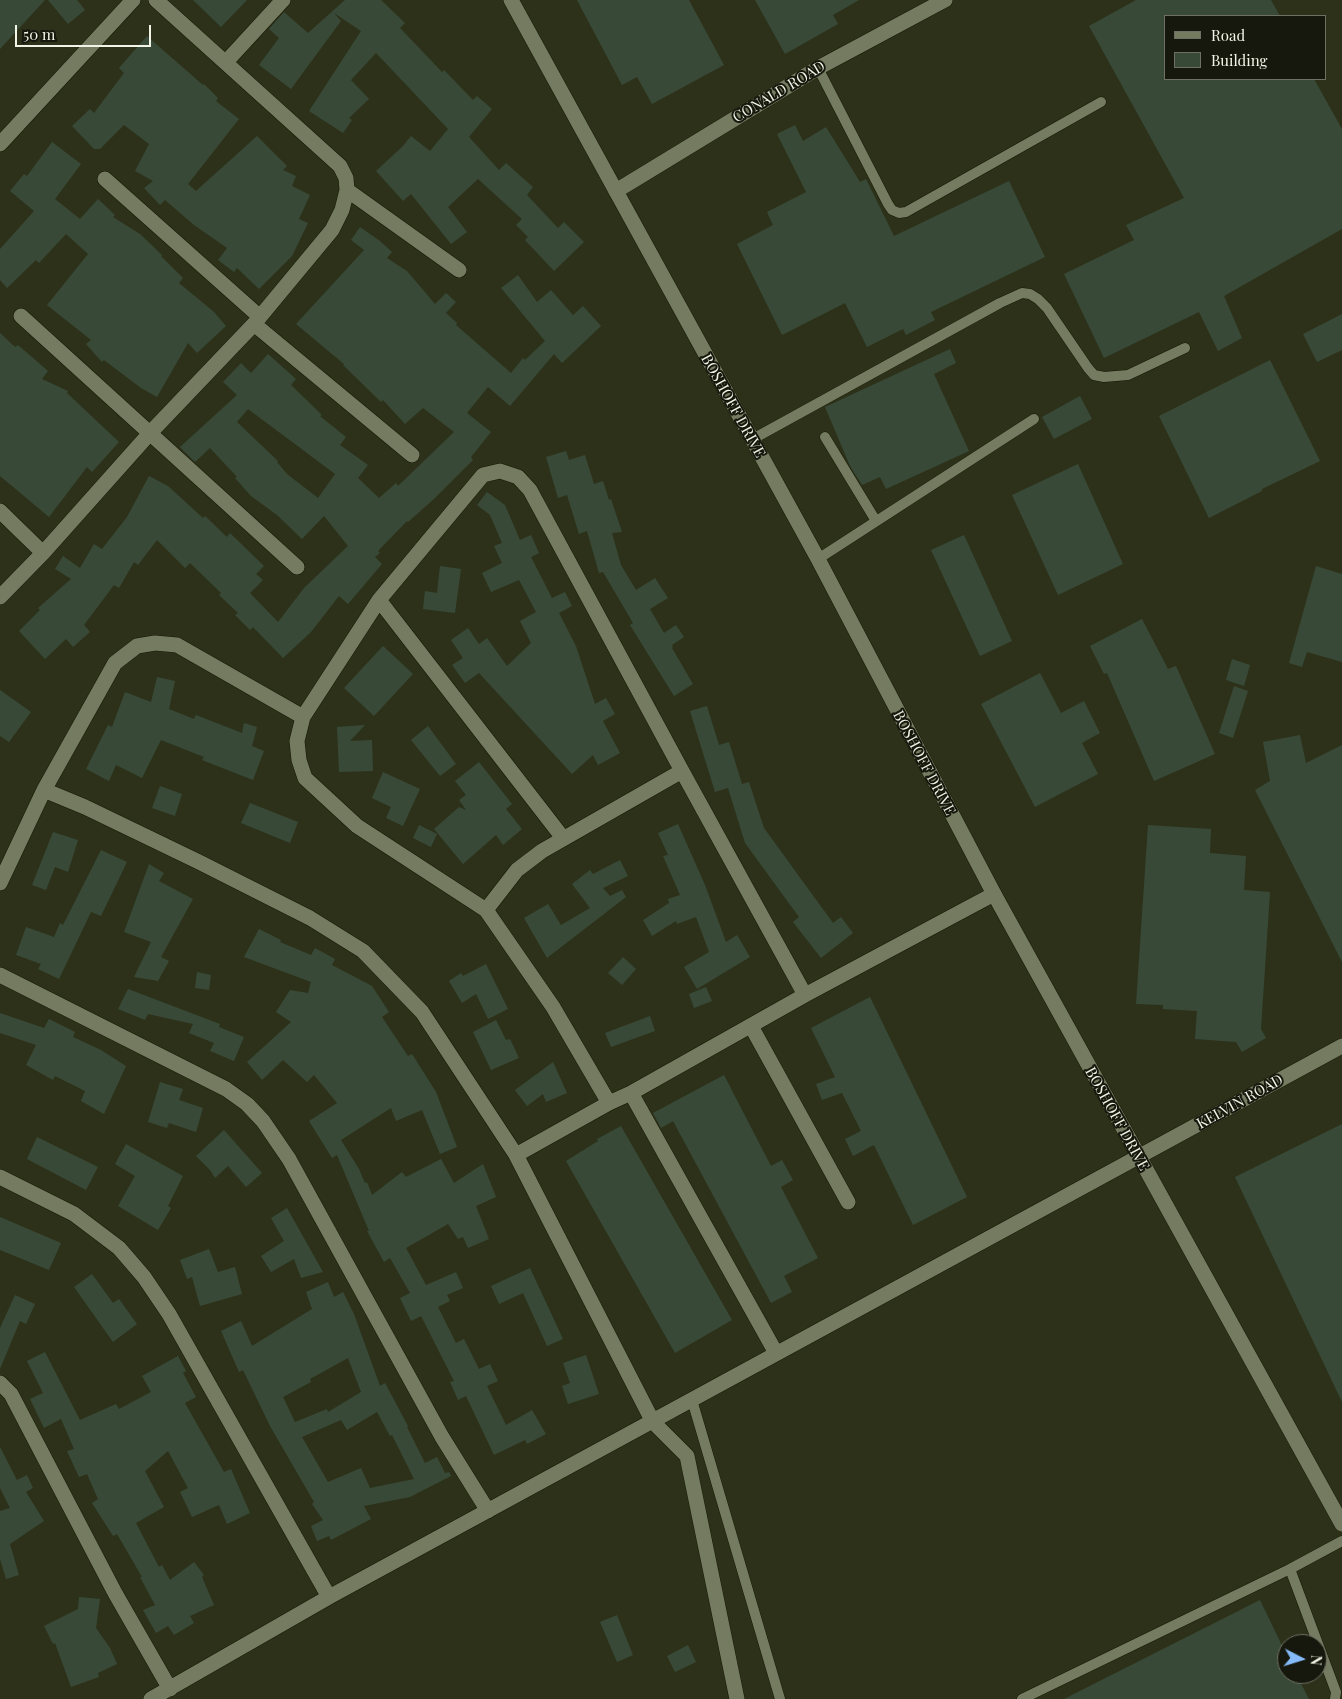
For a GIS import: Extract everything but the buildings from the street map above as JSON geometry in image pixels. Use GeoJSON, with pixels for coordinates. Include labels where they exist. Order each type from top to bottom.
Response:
{"type":"FeatureCollection","features":[{"type":"Feature","properties":{"kind":"street"},"geometry":{"type":"LineString","coordinates":[[0,144],[133,0]]}},
{"type":"Feature","properties":{"kind":"street"},"geometry":{"type":"LineString","coordinates":[[0,598],[43,553],[150,433],[257,321],[332,230],[342,210],[348,190],[346,178],[340,166],[156,0]]}},
{"type":"Feature","properties":{"kind":"street"},"geometry":{"type":"LineString","coordinates":[[226,62],[283,0]]}},
{"type":"Feature","properties":{"kind":"street","name":"BOSHOFF DRIVE"},"geometry":{"type":"LineString","coordinates":[[511,0],[818,559],[994,894],[1342,1524]]}},
{"type":"Feature","properties":{"kind":"street","name":"CONALD ROAD"},"geometry":{"type":"LineString","coordinates":[[616,191],[818,68],[945,0]]}},
{"type":"Feature","properties":{"kind":"street"},"geometry":{"type":"LineString","coordinates":[[105,179],[257,321],[412,455]]}},
{"type":"Feature","properties":{"kind":"street"},"geometry":{"type":"LineString","coordinates":[[348,190],[459,270]]}},
{"type":"Feature","properties":{"kind":"street"},"geometry":{"type":"LineString","coordinates":[[21,316],[297,567]]}},
{"type":"Feature","properties":{"kind":"street"},"geometry":{"type":"LineString","coordinates":[[608,1103],[553,1007],[486,910],[357,826],[305,778],[299,760],[297,741],[303,717],[380,600],[483,475],[500,471],[518,477],[530,490],[805,995]]}},
{"type":"Feature","properties":{"kind":"street"},"geometry":{"type":"LineString","coordinates":[[0,511],[43,553]]}},
{"type":"Feature","properties":{"kind":"street"},"geometry":{"type":"LineString","coordinates":[[380,600],[563,838]]}},
{"type":"Feature","properties":{"kind":"street"},"geometry":{"type":"LineString","coordinates":[[0,883],[44,790],[115,663],[137,646],[155,643],[177,645],[303,717]]}},
{"type":"Feature","properties":{"kind":"street"},"geometry":{"type":"LineString","coordinates":[[486,910],[517,870],[542,851],[682,771]]}},
{"type":"Feature","properties":{"kind":"street"},"geometry":{"type":"LineString","coordinates":[[44,790],[85,807],[208,866],[310,918],[363,951],[422,1012],[516,1155],[653,1422],[687,1456],[738,1699]]}},
{"type":"Feature","properties":{"kind":"street"},"geometry":{"type":"LineString","coordinates":[[516,1155],[805,995],[994,894]]}},
{"type":"Feature","properties":{"kind":"street"},"geometry":{"type":"LineString","coordinates":[[0,975],[226,1089],[246,1104],[263,1121],[289,1159],[442,1437],[488,1511]]}},
{"type":"Feature","properties":{"kind":"street"},"geometry":{"type":"LineString","coordinates":[[751,1026],[848,1202]]}},
{"type":"Feature","properties":{"kind":"street","name":"KELVIN ROAD"},"geometry":{"type":"LineString","coordinates":[[151,1699],[330,1597],[1342,1046]]}},
{"type":"Feature","properties":{"kind":"street"},"geometry":{"type":"LineString","coordinates":[[631,1093],[776,1354]]}},
{"type":"Feature","properties":{"kind":"street"},"geometry":{"type":"LineString","coordinates":[[0,1177],[74,1214],[119,1248],[144,1277],[169,1314],[330,1597]]}},
{"type":"Feature","properties":{"kind":"street"},"geometry":{"type":"LineString","coordinates":[[0,1383],[11,1394],[115,1593],[170,1689]]}},
{"type":"Feature","properties":{"kind":"lane"},"geometry":{"type":"LineString","coordinates":[[818,68],[888,204],[892,210],[899,213],[906,212],[1102,102]]}},
{"type":"Feature","properties":{"kind":"lane"},"geometry":{"type":"LineString","coordinates":[[751,440],[1000,303],[1022,293],[1038,298],[1047,308],[1094,375],[1104,377],[1128,375],[1185,348]]}},
{"type":"Feature","properties":{"kind":"lane"},"geometry":{"type":"LineString","coordinates":[[818,559],[1034,419]]}},
{"type":"Feature","properties":{"kind":"lane"},"geometry":{"type":"LineString","coordinates":[[825,437],[876,521]]}},
{"type":"Feature","properties":{"kind":"lane"},"geometry":{"type":"LineString","coordinates":[[692,1400],[780,1699]]}},
{"type":"Feature","properties":{"kind":"lane"},"geometry":{"type":"LineString","coordinates":[[1022,1699],[1290,1569],[1342,1541]]}},
{"type":"Feature","properties":{"kind":"lane"},"geometry":{"type":"LineString","coordinates":[[1290,1569],[1336,1692],[1335,1699]]}}]}
